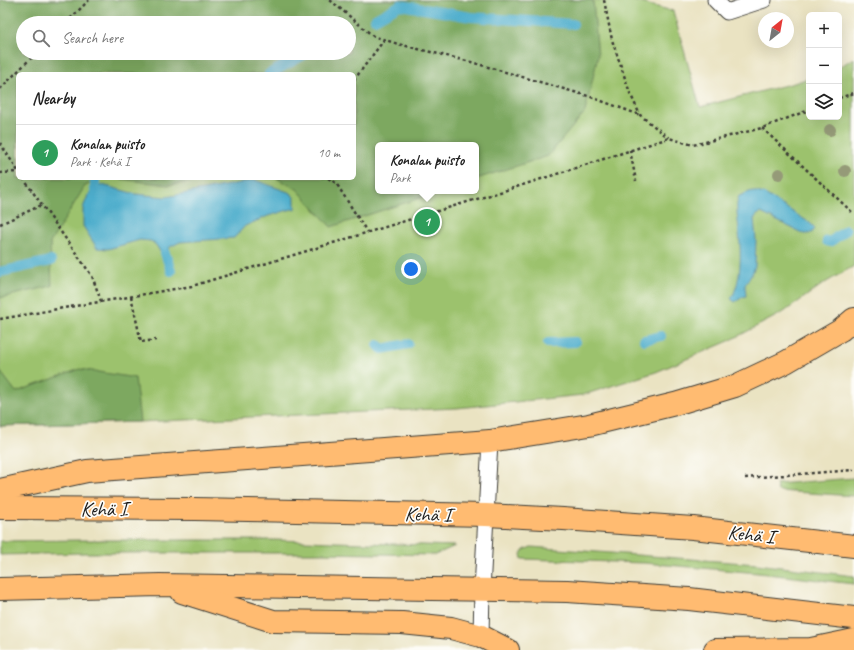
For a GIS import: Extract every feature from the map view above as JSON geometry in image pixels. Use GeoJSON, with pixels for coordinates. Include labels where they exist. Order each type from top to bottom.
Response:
{"type":"FeatureCollection","features":[{"type":"Feature","properties":{"kind":"highway"},"geometry":{"type":"LineString","coordinates":[[0,490],[87,470],[490,441],[589,425],[675,404],[735,386],[786,362],[841,330],[854,319]]}},
{"type":"Feature","properties":{"kind":"highway","name":"Kehä I"},"geometry":{"type":"LineString","coordinates":[[0,508],[195,509],[486,515],[693,528],[854,546]]}},
{"type":"Feature","properties":{"kind":"highway"},"geometry":{"type":"LineString","coordinates":[[160,585],[273,621],[402,623],[451,628],[481,636],[508,650]]}},
{"type":"Feature","properties":{"kind":"highway"},"geometry":{"type":"LineString","coordinates":[[0,588],[160,585],[567,591],[689,599],[854,618]]}},
{"type":"Feature","properties":{"kind":"highway"},"geometry":{"type":"LineString","coordinates":[[715,650],[811,649],[854,640]]}},
{"type":"Feature","properties":{"kind":"lane"},"geometry":{"type":"LineString","coordinates":[[715,0],[727,12],[764,0]]}},
{"type":"Feature","properties":{"kind":"lane"},"geometry":{"type":"LineString","coordinates":[[481,636],[490,441]]}},
{"type":"Feature","properties":{"kind":"path"},"geometry":{"type":"LineString","coordinates":[[73,16],[88,0]]}},
{"type":"Feature","properties":{"kind":"path"},"geometry":{"type":"LineString","coordinates":[[330,0],[349,16]]}},
{"type":"Feature","properties":{"kind":"path"},"geometry":{"type":"LineString","coordinates":[[604,0],[612,40],[630,93],[640,115]]}},
{"type":"Feature","properties":{"kind":"path"},"geometry":{"type":"LineString","coordinates":[[356,22],[373,36],[384,40],[472,62],[588,96],[640,115],[669,138],[693,145],[762,128],[806,111]]}},
{"type":"Feature","properties":{"kind":"path"},"geometry":{"type":"LineString","coordinates":[[356,77],[384,40]]}},
{"type":"Feature","properties":{"kind":"path"},"geometry":{"type":"LineString","coordinates":[[17,72],[29,60]]}},
{"type":"Feature","properties":{"kind":"path"},"geometry":{"type":"LineString","coordinates":[[0,89],[16,73]]}},
{"type":"Feature","properties":{"kind":"path"},"geometry":{"type":"LineString","coordinates":[[842,97],[854,93]]}},
{"type":"Feature","properties":{"kind":"path"},"geometry":{"type":"LineString","coordinates":[[762,128],[854,214]]}},
{"type":"Feature","properties":{"kind":"path"},"geometry":{"type":"LineString","coordinates":[[0,319],[192,286],[510,189],[669,138]]}},
{"type":"Feature","properties":{"kind":"path"},"geometry":{"type":"LineString","coordinates":[[0,143],[16,169]]}},
{"type":"Feature","properties":{"kind":"path"},"geometry":{"type":"LineString","coordinates":[[630,150],[636,181]]}},
{"type":"Feature","properties":{"kind":"path"},"geometry":{"type":"LineString","coordinates":[[0,173],[16,172]]}},
{"type":"Feature","properties":{"kind":"path"},"geometry":{"type":"LineString","coordinates":[[24,180],[92,276],[101,301]]}},
{"type":"Feature","properties":{"kind":"path"},"geometry":{"type":"LineString","coordinates":[[331,180],[336,183],[367,232]]}},
{"type":"Feature","properties":{"kind":"path"},"geometry":{"type":"LineString","coordinates":[[0,224],[42,205]]}},
{"type":"Feature","properties":{"kind":"path"},"geometry":{"type":"LineString","coordinates":[[131,296],[141,342],[156,340]]}},
{"type":"Feature","properties":{"kind":"path"},"geometry":{"type":"LineString","coordinates":[[745,478],[854,470]]}},
{"type":"Feature","properties":{"kind":"green space"},"geometry":{"type":"Polygon","coordinates":[[[0,0],[630,0],[673,11],[700,107],[806,79],[806,120],[842,120],[842,65],[854,58],[854,266],[823,284],[784,312],[729,341],[656,372],[583,395],[457,408],[140,422],[0,426],[0,0]]]}},
{"type":"Feature","properties":{"kind":"green space"},"geometry":{"type":"Polygon","coordinates":[[[0,0],[593,0],[598,56],[585,112],[548,156],[479,178],[479,142],[375,142],[375,194],[432,194],[331,227],[297,189],[280,180],[356,180],[356,72],[16,72],[16,180],[98,180],[85,186],[50,243],[52,286],[0,298],[0,0]]]}},
{"type":"Feature","properties":{"kind":"green space"},"geometry":{"type":"Polygon","coordinates":[[[128,180],[205,180],[169,185],[128,180]]]}},
{"type":"Feature","properties":{"kind":"green space"},"geometry":{"type":"Polygon","coordinates":[[[80,369],[135,378],[140,422],[0,426],[0,371],[16,392],[80,369]]]}},
{"type":"Feature","properties":{"kind":"green space"},"geometry":{"type":"Polygon","coordinates":[[[854,478],[854,496],[778,491],[776,484],[854,478]]]}},
{"type":"Feature","properties":{"kind":"green space"},"geometry":{"type":"Polygon","coordinates":[[[275,540],[455,546],[435,555],[321,553],[85,553],[0,555],[0,541],[275,540]]]}},
{"type":"Feature","properties":{"kind":"green space"},"geometry":{"type":"Polygon","coordinates":[[[531,547],[757,564],[854,576],[854,584],[758,573],[644,563],[522,559],[521,554],[524,550],[531,547]]]}},
{"type":"Feature","properties":{"kind":"water"},"geometry":{"type":"Polygon","coordinates":[[[255,180],[291,193],[295,199],[295,210],[292,209],[268,216],[245,226],[234,238],[180,242],[170,247],[167,253],[161,253],[156,245],[151,241],[140,240],[108,249],[97,248],[83,226],[83,208],[88,195],[102,185],[136,194],[166,197],[255,180]]]}},
{"type":"Feature","properties":{"kind":"water"},"geometry":{"type":"Polygon","coordinates":[[[752,191],[765,194],[810,223],[815,228],[812,233],[804,234],[761,213],[757,215],[754,219],[756,240],[755,266],[745,285],[746,296],[735,302],[731,299],[735,292],[740,267],[737,209],[738,200],[739,196],[752,191]]]}},
{"type":"Feature","properties":{"kind":"waterway"},"geometry":{"type":"LineString","coordinates":[[375,19],[400,5],[471,17],[573,24]]}},
{"type":"Feature","properties":{"kind":"waterway"},"geometry":{"type":"LineString","coordinates":[[273,72],[294,60]]}},
{"type":"Feature","properties":{"kind":"waterway"},"geometry":{"type":"LineString","coordinates":[[95,180],[95,191]]}},
{"type":"Feature","properties":{"kind":"waterway"},"geometry":{"type":"LineString","coordinates":[[827,241],[830,242],[846,230]]}},
{"type":"Feature","properties":{"kind":"waterway"},"geometry":{"type":"LineString","coordinates":[[165,253],[171,271]]}},
{"type":"Feature","properties":{"kind":"waterway"},"geometry":{"type":"LineString","coordinates":[[0,272],[51,261]]}},
{"type":"Feature","properties":{"kind":"waterway"},"geometry":{"type":"LineString","coordinates":[[644,340],[661,336]]}},
{"type":"Feature","properties":{"kind":"waterway"},"geometry":{"type":"LineString","coordinates":[[548,343],[575,342]]}},
{"type":"Feature","properties":{"kind":"waterway"},"geometry":{"type":"LineString","coordinates":[[378,345],[382,349],[408,344]]}},
{"type":"Feature","properties":{"kind":"place","name":"Konalan puisto"},"geometry":{"type":"Point","coordinates":[427,222]}}]}
